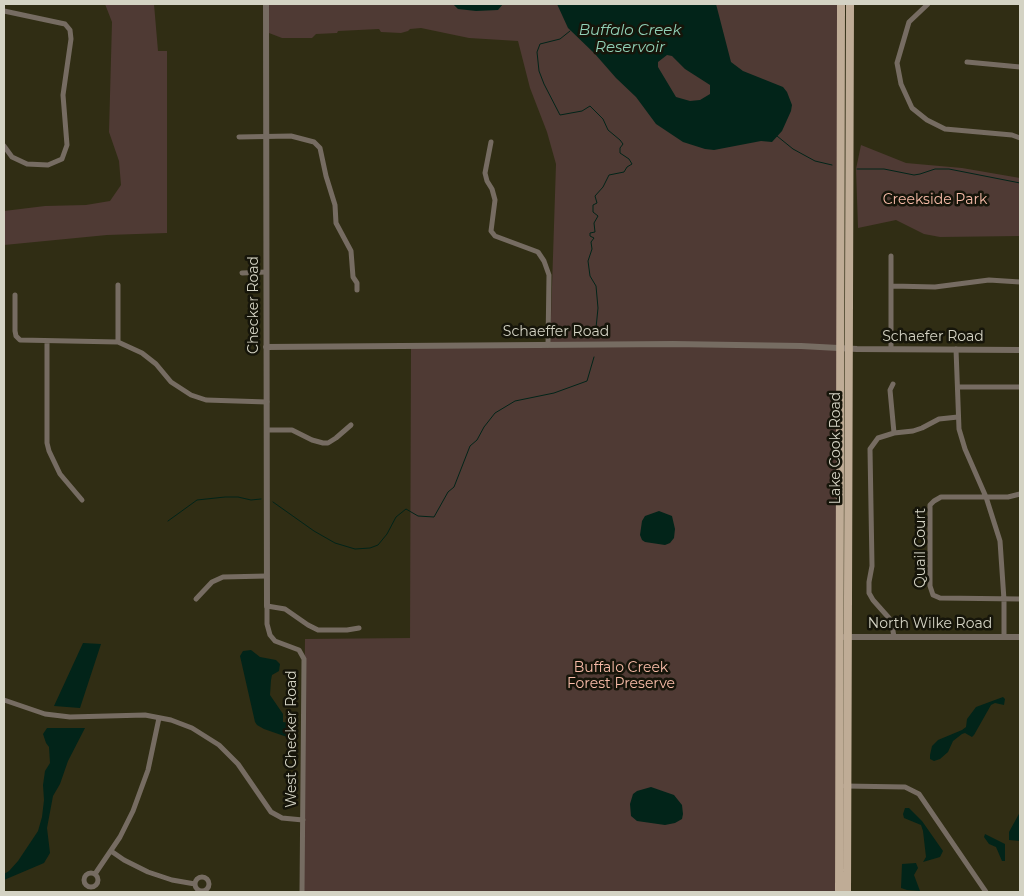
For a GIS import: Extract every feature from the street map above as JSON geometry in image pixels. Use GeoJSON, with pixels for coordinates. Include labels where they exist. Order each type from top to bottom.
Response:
{"type":"FeatureCollection","features":[{"type":"Feature","properties":{"kind":"main road","name":"Lake Cook Road"},"geometry":{"type":"LineString","coordinates":[[839,892],[849,637],[841,4]]}},
{"type":"Feature","properties":{"kind":"main road","name":"Lake Cook Road"},"geometry":{"type":"LineString","coordinates":[[848,892],[840,636],[850,4]]}},
{"type":"Feature","properties":{"kind":"street","name":"Checker Road"},"geometry":{"type":"LineString","coordinates":[[266,4],[267,606]]}},
{"type":"Feature","properties":{"kind":"street"},"geometry":{"type":"LineString","coordinates":[[928,4],[909,22],[898,63],[901,84],[912,108],[927,120],[945,129],[1012,135],[1020,138]]}},
{"type":"Feature","properties":{"kind":"street"},"geometry":{"type":"LineString","coordinates":[[4,11],[65,24],[70,30],[71,39],[63,95],[67,145],[62,159],[48,164],[27,164],[12,157],[4,146]]}},
{"type":"Feature","properties":{"kind":"street"},"geometry":{"type":"LineString","coordinates":[[967,62],[1020,67]]}},
{"type":"Feature","properties":{"kind":"street"},"geometry":{"type":"LineString","coordinates":[[239,137],[291,136],[314,142],[320,148],[335,205],[336,223],[351,250],[353,277],[357,283],[357,290]]}},
{"type":"Feature","properties":{"kind":"street"},"geometry":{"type":"LineString","coordinates":[[491,142],[486,173],[487,181],[492,189],[495,200],[490,231],[495,236],[538,252],[544,261],[549,276],[548,345]]}},
{"type":"Feature","properties":{"kind":"street"},"geometry":{"type":"LineString","coordinates":[[891,256],[891,349]]}},
{"type":"Feature","properties":{"kind":"street"},"geometry":{"type":"LineString","coordinates":[[242,272],[266,272]]}},
{"type":"Feature","properties":{"kind":"street"},"geometry":{"type":"LineString","coordinates":[[892,286],[935,287],[989,280],[1020,282]]}},
{"type":"Feature","properties":{"kind":"street"},"geometry":{"type":"LineString","coordinates":[[118,284],[118,342]]}},
{"type":"Feature","properties":{"kind":"street"},"geometry":{"type":"LineString","coordinates":[[15,295],[15,331],[16,336],[20,340],[118,342],[142,353],[156,364],[171,382],[191,395],[206,400],[266,402]]}},
{"type":"Feature","properties":{"kind":"street"},"geometry":{"type":"LineString","coordinates":[[47,342],[47,443],[60,474],[82,500]]}},
{"type":"Feature","properties":{"kind":"street","name":"Schaeffer Road"},"geometry":{"type":"LineString","coordinates":[[266,346],[673,344],[845,348]]}},
{"type":"Feature","properties":{"kind":"street","name":"Schaefer Road"},"geometry":{"type":"LineString","coordinates":[[845,348],[1020,350]]}},
{"type":"Feature","properties":{"kind":"street"},"geometry":{"type":"LineString","coordinates":[[956,349],[959,429],[965,449],[986,497],[1000,541],[1004,600],[1004,637]]}},
{"type":"Feature","properties":{"kind":"street"},"geometry":{"type":"LineString","coordinates":[[893,384],[890,390],[894,433]]}},
{"type":"Feature","properties":{"kind":"street"},"geometry":{"type":"LineString","coordinates":[[958,387],[1020,387]]}},
{"type":"Feature","properties":{"kind":"street"},"geometry":{"type":"LineString","coordinates":[[894,636],[889,618],[869,593],[872,566],[870,449],[878,438],[894,433],[913,431],[940,419],[958,418]]}},
{"type":"Feature","properties":{"kind":"street"},"geometry":{"type":"LineString","coordinates":[[266,430],[292,430],[312,440],[328,443],[351,425]]}},
{"type":"Feature","properties":{"kind":"street"},"geometry":{"type":"LineString","coordinates":[[986,497],[1008,498],[1020,494]]}},
{"type":"Feature","properties":{"kind":"street","name":"Quail Court"},"geometry":{"type":"LineString","coordinates":[[986,497],[942,497],[930,505],[930,586],[933,595],[940,598],[1004,600]]}},
{"type":"Feature","properties":{"kind":"street"},"geometry":{"type":"LineString","coordinates":[[196,598],[212,582],[222,577],[267,576]]}},
{"type":"Feature","properties":{"kind":"street"},"geometry":{"type":"LineString","coordinates":[[1004,600],[1020,599]]}},
{"type":"Feature","properties":{"kind":"street"},"geometry":{"type":"LineString","coordinates":[[267,606],[285,609],[318,630],[358,628]]}},
{"type":"Feature","properties":{"kind":"street","name":"West Checker Road"},"geometry":{"type":"LineString","coordinates":[[267,606],[267,624],[270,635],[276,641],[299,650],[304,659],[302,892]]}},
{"type":"Feature","properties":{"kind":"street","name":"North Wilke Road"},"geometry":{"type":"LineString","coordinates":[[840,636],[1020,637]]}},
{"type":"Feature","properties":{"kind":"street"},"geometry":{"type":"LineString","coordinates":[[4,700],[30,710],[57,716],[145,714],[171,720],[192,728],[219,745],[238,764],[271,812],[282,818],[303,820]]}},
{"type":"Feature","properties":{"kind":"street"},"geometry":{"type":"LineString","coordinates":[[95,874],[111,851],[133,811],[148,770],[159,718]]}},
{"type":"Feature","properties":{"kind":"street"},"geometry":{"type":"LineString","coordinates":[[844,786],[905,787],[919,794],[986,892]]}},
{"type":"Feature","properties":{"kind":"street"},"geometry":{"type":"LineString","coordinates":[[111,851],[148,872],[172,880],[195,884]]}},
{"type":"Feature","properties":{"kind":"green space"},"geometry":{"type":"Polygon","coordinates":[[[105,4],[154,4],[158,51],[167,51],[167,233],[107,235],[4,245],[4,211],[45,206],[86,205],[110,201],[121,185],[119,161],[109,132],[112,22],[105,4]]]}},
{"type":"Feature","properties":{"kind":"green space","name":"Buffalo Creek Forest Preserve"},"geometry":{"type":"Polygon","coordinates":[[[269,4],[837,4],[835,892],[302,892],[305,639],[410,638],[411,348],[550,348],[556,164],[547,132],[530,88],[518,41],[469,38],[421,28],[410,29],[401,33],[381,32],[379,29],[338,31],[337,33],[316,34],[312,38],[282,38],[269,33],[269,4]]]}},
{"type":"Feature","properties":{"kind":"green space","name":"Creekside Park"},"geometry":{"type":"Polygon","coordinates":[[[861,145],[906,163],[962,168],[1020,178],[1020,236],[940,237],[924,234],[896,220],[858,228],[856,169],[861,145]]]}},
{"type":"Feature","properties":{"kind":"water"},"geometry":{"type":"Polygon","coordinates":[[[453,4],[503,4],[498,10],[476,11],[458,9],[453,4]]]}},
{"type":"Feature","properties":{"kind":"water","name":"Buffalo Creek Reservoir"},"geometry":{"type":"Polygon","coordinates":[[[557,4],[716,4],[731,62],[743,71],[783,87],[792,105],[791,111],[782,131],[772,142],[761,141],[714,150],[683,142],[656,124],[636,97],[568,28],[557,4]],[[667,55],[658,62],[658,67],[676,97],[690,101],[700,100],[710,94],[710,85],[685,69],[672,56],[667,55]]]}},
{"type":"Feature","properties":{"kind":"water"},"geometry":{"type":"Polygon","coordinates":[[[659,511],[672,516],[675,529],[674,538],[665,545],[645,542],[640,535],[642,521],[645,516],[659,511]]]}},
{"type":"Feature","properties":{"kind":"water"},"geometry":{"type":"Polygon","coordinates":[[[83,643],[101,644],[80,708],[54,706],[83,643]]]}},
{"type":"Feature","properties":{"kind":"water"},"geometry":{"type":"Polygon","coordinates":[[[251,650],[260,657],[276,660],[280,664],[279,671],[272,675],[270,695],[283,714],[283,722],[290,723],[290,733],[287,737],[264,729],[255,722],[240,656],[243,651],[251,650]]]}},
{"type":"Feature","properties":{"kind":"water"},"geometry":{"type":"Polygon","coordinates":[[[1003,697],[1005,699],[1004,705],[995,703],[991,705],[972,737],[965,733],[962,734],[953,741],[948,752],[940,759],[934,761],[930,759],[932,746],[938,740],[966,727],[967,719],[976,707],[1003,697]]]}},
{"type":"Feature","properties":{"kind":"water"},"geometry":{"type":"Polygon","coordinates":[[[47,728],[85,728],[53,796],[47,828],[50,853],[44,863],[4,880],[4,874],[18,861],[38,831],[42,817],[45,771],[50,763],[49,747],[43,734],[47,728]]]}},
{"type":"Feature","properties":{"kind":"water"},"geometry":{"type":"Polygon","coordinates":[[[651,787],[674,795],[682,805],[682,819],[665,825],[637,821],[631,816],[630,804],[633,794],[651,787]]]}},
{"type":"Feature","properties":{"kind":"water"},"geometry":{"type":"Polygon","coordinates":[[[905,808],[909,808],[922,821],[943,851],[940,857],[923,862],[926,857],[921,825],[904,818],[905,808]]]}},
{"type":"Feature","properties":{"kind":"water"},"geometry":{"type":"Polygon","coordinates":[[[1020,812],[1020,841],[1009,840],[1009,832],[1020,812]]]}},
{"type":"Feature","properties":{"kind":"water"},"geometry":{"type":"Polygon","coordinates":[[[985,834],[1005,844],[1005,861],[1002,861],[996,847],[989,844],[984,837],[985,834]]]}},
{"type":"Feature","properties":{"kind":"water"},"geometry":{"type":"Polygon","coordinates":[[[916,863],[918,868],[914,875],[920,891],[901,888],[902,864],[916,863]]]}},
{"type":"Feature","properties":{"kind":"waterway"},"geometry":{"type":"LineString","coordinates":[[570,31],[560,39],[540,44],[537,52],[539,71],[544,84],[560,115],[582,111],[590,106],[603,119],[608,130],[623,144],[620,148],[620,153],[629,159],[632,164],[624,172],[609,175],[603,187],[595,196],[597,203],[593,205],[593,212],[598,216],[594,223],[595,232],[590,233],[590,236],[594,238],[591,242],[592,249],[588,261],[590,276],[596,286],[598,308],[595,338]]}},
{"type":"Feature","properties":{"kind":"waterway"},"geometry":{"type":"LineString","coordinates":[[777,136],[793,149],[815,161],[832,165]]}},
{"type":"Feature","properties":{"kind":"waterway"},"geometry":{"type":"LineString","coordinates":[[857,169],[884,169],[914,175],[935,169],[949,169],[1020,183]]}},
{"type":"Feature","properties":{"kind":"waterway"},"geometry":{"type":"LineString","coordinates":[[273,502],[314,531],[335,543],[355,549],[370,548],[378,545],[387,534],[396,517],[406,509],[418,516],[434,517],[448,492],[454,487],[470,446],[477,440],[495,413],[515,401],[554,393],[587,381],[594,357]]}},
{"type":"Feature","properties":{"kind":"waterway"},"geometry":{"type":"LineString","coordinates":[[168,521],[197,500],[225,497],[251,500],[261,499]]}}]}
